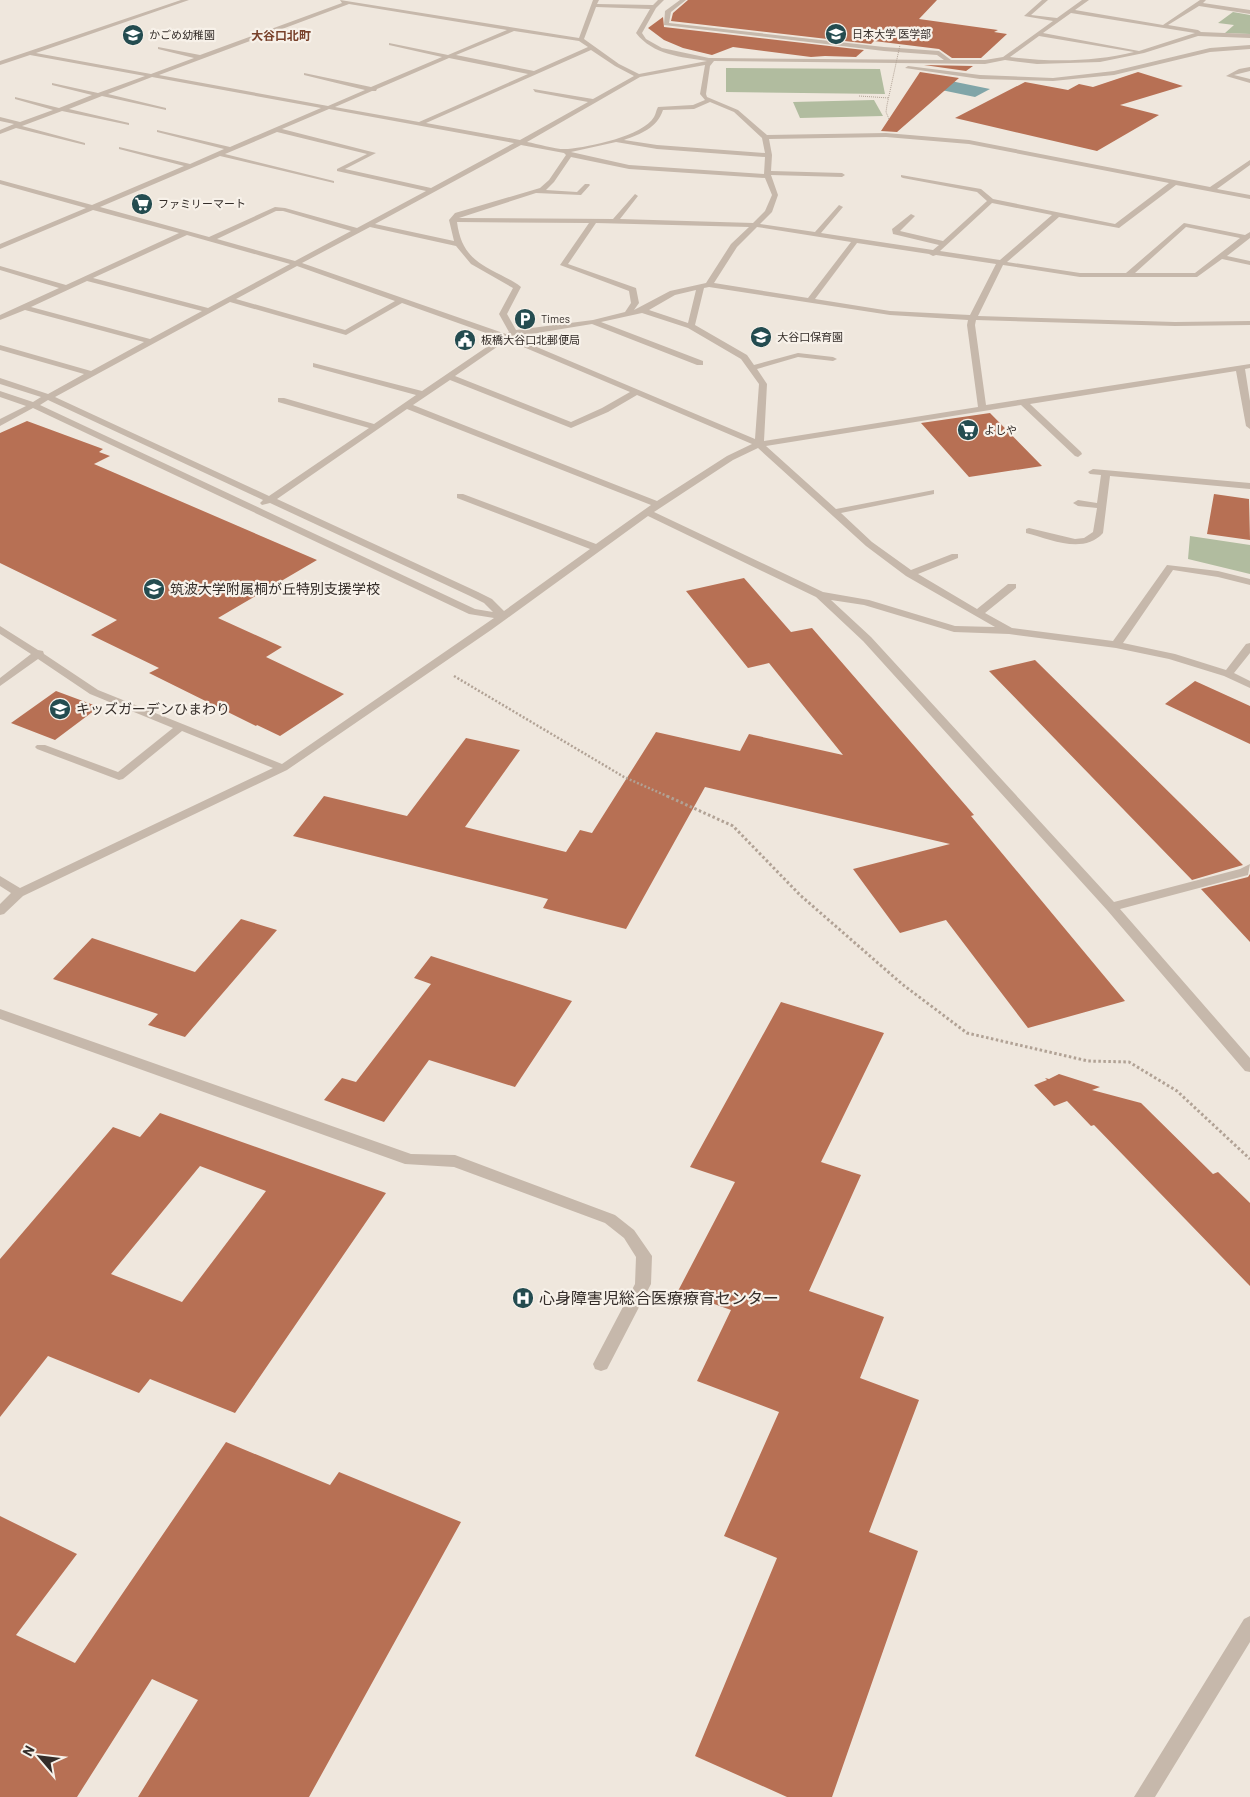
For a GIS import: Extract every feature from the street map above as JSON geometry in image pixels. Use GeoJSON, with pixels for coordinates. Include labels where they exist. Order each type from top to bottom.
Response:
{"type":"FeatureCollection","features":[{"type":"Feature","properties":{"kind":"street"},"geometry":{"type":"LineString","coordinates":[[0,63],[186,0]]}},
{"type":"Feature","properties":{"kind":"street"},"geometry":{"type":"LineString","coordinates":[[335,0],[581,40],[617,65],[638,76]]}},
{"type":"Feature","properties":{"kind":"street"},"geometry":{"type":"LineString","coordinates":[[661,0],[654,7],[639,33],[643,40],[668,52],[710,61]]}},
{"type":"Feature","properties":{"kind":"street"},"geometry":{"type":"LineString","coordinates":[[682,0],[668,11],[666,24],[884,49],[939,53],[950,61]]}},
{"type":"Feature","properties":{"kind":"street"},"geometry":{"type":"LineString","coordinates":[[1046,0],[1027,16],[1057,20]]}},
{"type":"Feature","properties":{"kind":"street"},"geometry":{"type":"LineString","coordinates":[[1005,58],[1086,0]]}},
{"type":"Feature","properties":{"kind":"street"},"geometry":{"type":"LineString","coordinates":[[1186,0],[1250,12]]}},
{"type":"Feature","properties":{"kind":"street"},"geometry":{"type":"LineString","coordinates":[[0,132],[349,2]]}},
{"type":"Feature","properties":{"kind":"street"},"geometry":{"type":"LineString","coordinates":[[1165,25],[1201,2]]}},
{"type":"Feature","properties":{"kind":"street"},"geometry":{"type":"LineString","coordinates":[[581,40],[594,3],[654,7]]}},
{"type":"Feature","properties":{"kind":"street"},"geometry":{"type":"LineString","coordinates":[[1069,11],[1165,25],[1205,33],[1250,36]]}},
{"type":"Feature","properties":{"kind":"street"},"geometry":{"type":"LineString","coordinates":[[0,247],[513,30]]}},
{"type":"Feature","properties":{"kind":"street"},"geometry":{"type":"LineString","coordinates":[[0,423],[519,143],[638,76],[710,61],[985,62],[1005,58],[1037,62],[1100,60],[1142,52],[1182,38],[1205,33]]}},
{"type":"Feature","properties":{"kind":"street"},"geometry":{"type":"LineString","coordinates":[[1038,34],[1142,52]]}},
{"type":"Feature","properties":{"kind":"street"},"geometry":{"type":"LineString","coordinates":[[391,44],[534,73]]}},
{"type":"Feature","properties":{"kind":"street"},"geometry":{"type":"LineString","coordinates":[[420,124],[593,47]]}},
{"type":"Feature","properties":{"kind":"street"},"geometry":{"type":"LineString","coordinates":[[868,61],[960,75],[1036,80],[1100,76],[1147,67],[1206,51],[1250,47]]}},
{"type":"Feature","properties":{"kind":"street"},"geometry":{"type":"LineString","coordinates":[[160,48],[199,57]]}},
{"type":"Feature","properties":{"kind":"street"},"geometry":{"type":"LineString","coordinates":[[29,53],[420,124],[629,167],[767,175],[842,175]]}},
{"type":"Feature","properties":{"kind":"street"},"geometry":{"type":"LineString","coordinates":[[710,61],[705,69],[707,87],[703,94],[705,98],[736,112],[766,137],[886,134],[969,142],[1250,197]]}},
{"type":"Feature","properties":{"kind":"street"},"geometry":{"type":"LineString","coordinates":[[1250,69],[1240,70],[1230,75],[1250,80]]}},
{"type":"Feature","properties":{"kind":"street"},"geometry":{"type":"LineString","coordinates":[[306,74],[374,90]]}},
{"type":"Feature","properties":{"kind":"street"},"geometry":{"type":"LineString","coordinates":[[54,84],[164,110]]}},
{"type":"Feature","properties":{"kind":"street"},"geometry":{"type":"LineString","coordinates":[[535,90],[594,101]]}},
{"type":"Feature","properties":{"kind":"street"},"geometry":{"type":"LineString","coordinates":[[17,98],[127,124]]}},
{"type":"Feature","properties":{"kind":"street"},"geometry":{"type":"LineString","coordinates":[[453,220],[458,215],[537,191],[552,181],[568,153],[636,134],[659,119],[660,108],[694,107],[710,100]]}},
{"type":"Feature","properties":{"kind":"street"},"geometry":{"type":"LineString","coordinates":[[0,119],[83,144]]}},
{"type":"Feature","properties":{"kind":"street"},"geometry":{"type":"LineString","coordinates":[[278,130],[373,153],[339,170],[431,190]]}},
{"type":"Feature","properties":{"kind":"street"},"geometry":{"type":"LineString","coordinates":[[160,131],[232,149]]}},
{"type":"Feature","properties":{"kind":"street"},"geometry":{"type":"LineString","coordinates":[[690,326],[705,286],[734,246],[768,212],[775,194],[767,175],[768,155],[766,137]]}},
{"type":"Feature","properties":{"kind":"street"},"geometry":{"type":"LineString","coordinates":[[614,140],[657,147],[768,155]]}},
{"type":"Feature","properties":{"kind":"street"},"geometry":{"type":"LineString","coordinates":[[121,148],[191,166]]}},
{"type":"Feature","properties":{"kind":"street"},"geometry":{"type":"LineString","coordinates":[[219,154],[332,182]]}},
{"type":"Feature","properties":{"kind":"street"},"geometry":{"type":"LineString","coordinates":[[1212,189],[1250,162]]}},
{"type":"Feature","properties":{"kind":"street"},"geometry":{"type":"LineString","coordinates":[[903,176],[979,190],[992,201],[1116,226],[1174,183]]}},
{"type":"Feature","properties":{"kind":"street"},"geometry":{"type":"LineString","coordinates":[[0,182],[295,263],[510,335],[759,444],[869,544],[910,574],[1009,631]]}},
{"type":"Feature","properties":{"kind":"street"},"geometry":{"type":"LineString","coordinates":[[537,191],[578,194],[587,185]]}},
{"type":"Feature","properties":{"kind":"street"},"geometry":{"type":"LineString","coordinates":[[615,221],[635,196]]}},
{"type":"Feature","properties":{"kind":"street"},"geometry":{"type":"LineString","coordinates":[[933,254],[992,201]]}},
{"type":"Feature","properties":{"kind":"street"},"geometry":{"type":"LineString","coordinates":[[816,235],[839,207]]}},
{"type":"Feature","properties":{"kind":"street"},"geometry":{"type":"LineString","coordinates":[[209,240],[275,209],[283,209],[357,230]]}},
{"type":"Feature","properties":{"kind":"street"},"geometry":{"type":"LineString","coordinates":[[982,408],[971,325],[973,318],[1000,264],[1058,214]]}},
{"type":"Feature","properties":{"kind":"street"},"geometry":{"type":"LineString","coordinates":[[911,216],[896,229],[896,232],[944,244]]}},
{"type":"Feature","properties":{"kind":"street"},"geometry":{"type":"LineString","coordinates":[[453,220],[698,222],[755,225],[1080,276],[1197,275],[1248,236]]}},
{"type":"Feature","properties":{"kind":"street"},"geometry":{"type":"LineString","coordinates":[[453,220],[454,229],[466,258],[518,287],[503,314],[510,335]]}},
{"type":"Feature","properties":{"kind":"street"},"geometry":{"type":"LineString","coordinates":[[594,221],[564,265],[633,290],[635,303],[628,314]]}},
{"type":"Feature","properties":{"kind":"street"},"geometry":{"type":"LineString","coordinates":[[367,224],[460,245]]}},
{"type":"Feature","properties":{"kind":"street"},"geometry":{"type":"LineString","coordinates":[[1128,275],[1184,225],[1248,236]]}},
{"type":"Feature","properties":{"kind":"street"},"geometry":{"type":"LineString","coordinates":[[0,318],[186,233]]}},
{"type":"Feature","properties":{"kind":"street"},"geometry":{"type":"LineString","coordinates":[[810,300],[855,241]]}},
{"type":"Feature","properties":{"kind":"street"},"geometry":{"type":"LineString","coordinates":[[1222,257],[1250,262]]}},
{"type":"Feature","properties":{"kind":"street"},"geometry":{"type":"LineString","coordinates":[[0,268],[67,288]]}},
{"type":"Feature","properties":{"kind":"street"},"geometry":{"type":"LineString","coordinates":[[87,279],[208,310]]}},
{"type":"Feature","properties":{"kind":"street"},"geometry":{"type":"LineString","coordinates":[[257,509],[405,405],[510,335],[594,322],[642,311],[673,293],[705,286],[890,313],[973,318],[1156,323],[1250,323]]}},
{"type":"Feature","properties":{"kind":"street"},"geometry":{"type":"LineString","coordinates":[[228,299],[346,334],[402,300]]}},
{"type":"Feature","properties":{"kind":"street"},"geometry":{"type":"LineString","coordinates":[[24,307],[150,341]]}},
{"type":"Feature","properties":{"kind":"street"},"geometry":{"type":"LineString","coordinates":[[642,311],[690,326],[729,351],[744,357],[763,384],[759,444]]}},
{"type":"Feature","properties":{"kind":"street"},"geometry":{"type":"LineString","coordinates":[[594,322],[700,363]]}},
{"type":"Feature","properties":{"kind":"street"},"geometry":{"type":"LineString","coordinates":[[0,347],[89,374]]}},
{"type":"Feature","properties":{"kind":"street"},"geometry":{"type":"LineString","coordinates":[[751,368],[798,355],[833,359]]}},
{"type":"Feature","properties":{"kind":"street"},"geometry":{"type":"LineString","coordinates":[[316,365],[422,394]]}},
{"type":"Feature","properties":{"kind":"street"},"geometry":{"type":"LineString","coordinates":[[0,896],[19,893],[283,768],[504,616],[646,512],[730,458],[759,444],[1250,366]]}},
{"type":"Feature","properties":{"kind":"street"},"geometry":{"type":"LineString","coordinates":[[1240,367],[1250,426]]}},
{"type":"Feature","properties":{"kind":"street"},"geometry":{"type":"LineString","coordinates":[[448,376],[571,425],[605,410],[637,392]]}},
{"type":"Feature","properties":{"kind":"street"},"geometry":{"type":"LineString","coordinates":[[0,381],[48,397],[474,594],[488,602],[504,616]]}},
{"type":"Feature","properties":{"kind":"street"},"geometry":{"type":"LineString","coordinates":[[0,394],[32,405],[473,612],[504,616]]}},
{"type":"Feature","properties":{"kind":"street"},"geometry":{"type":"LineString","coordinates":[[281,400],[376,427]]}},
{"type":"Feature","properties":{"kind":"street"},"geometry":{"type":"LineString","coordinates":[[1023,402],[1078,454]]}},
{"type":"Feature","properties":{"kind":"street"},"geometry":{"type":"LineString","coordinates":[[405,405],[658,505]]}},
{"type":"Feature","properties":{"kind":"street"},"geometry":{"type":"LineString","coordinates":[[1093,472],[1250,486]]}},
{"type":"Feature","properties":{"kind":"street"},"geometry":{"type":"LineString","coordinates":[[1029,531],[1076,542],[1087,541],[1098,533],[1106,473]]}},
{"type":"Feature","properties":{"kind":"street"},"geometry":{"type":"LineString","coordinates":[[834,512],[931,492]]}},
{"type":"Feature","properties":{"kind":"street"},"geometry":{"type":"LineString","coordinates":[[460,496],[597,548]]}},
{"type":"Feature","properties":{"kind":"street"},"geometry":{"type":"LineString","coordinates":[[1078,503],[1102,506]]}},
{"type":"Feature","properties":{"kind":"street"},"geometry":{"type":"LineString","coordinates":[[646,512],[820,596],[867,639],[1111,907],[1250,1067]]}},
{"type":"Feature","properties":{"kind":"street"},"geometry":{"type":"LineString","coordinates":[[910,574],[955,556]]}},
{"type":"Feature","properties":{"kind":"street"},"geometry":{"type":"LineString","coordinates":[[1116,645],[1170,567],[1218,574],[1250,582]]}},
{"type":"Feature","properties":{"kind":"street"},"geometry":{"type":"LineString","coordinates":[[978,613],[1012,586]]}},
{"type":"Feature","properties":{"kind":"street"},"geometry":{"type":"LineString","coordinates":[[820,596],[865,602],[954,629],[1009,631],[1116,645],[1171,656],[1228,674],[1250,684]]}},
{"type":"Feature","properties":{"kind":"street"},"geometry":{"type":"LineString","coordinates":[[0,629],[39,653],[94,692],[283,768]]}},
{"type":"Feature","properties":{"kind":"street"},"geometry":{"type":"LineString","coordinates":[[1228,674],[1250,646]]}},
{"type":"Feature","properties":{"kind":"street"},"geometry":{"type":"LineString","coordinates":[[0,683],[39,653]]}},
{"type":"Feature","properties":{"kind":"street"},"geometry":{"type":"LineString","coordinates":[[42,748],[119,777],[182,726]]}},
{"type":"Feature","properties":{"kind":"street"},"geometry":{"type":"LineString","coordinates":[[1111,907],[1244,872],[1250,868]]}},
{"type":"Feature","properties":{"kind":"street"},"geometry":{"type":"LineString","coordinates":[[0,880],[19,893]]}},
{"type":"Feature","properties":{"kind":"street"},"geometry":{"type":"LineString","coordinates":[[0,911],[19,893]]}},
{"type":"Feature","properties":{"kind":"street"},"geometry":{"type":"LineString","coordinates":[[0,1014],[410,1160],[455,1161],[610,1218],[629,1234],[644,1256],[643,1284],[601,1364]]}},
{"type":"Feature","properties":{"kind":"street"},"geometry":{"type":"LineString","coordinates":[[1144,1797],[1250,1625]]}},
{"type":"Feature","properties":{"kind":"path"},"geometry":{"type":"LineString","coordinates":[[889,119],[886,112],[900,45]]}},
{"type":"Feature","properties":{"kind":"path"},"geometry":{"type":"LineString","coordinates":[[859,96],[889,98]]}},
{"type":"Feature","properties":{"kind":"path"},"geometry":{"type":"LineString","coordinates":[[434,664],[624,777],[733,826],[800,895],[902,984],[967,1033],[1088,1061],[1130,1062],[1177,1091],[1250,1159]]}},
{"type":"Feature","properties":{"kind":"green space"},"geometry":{"type":"Polygon","coordinates":[[[1233,12],[1250,15],[1250,34],[1225,33],[1234,25],[1218,23],[1233,12]]]}},
{"type":"Feature","properties":{"kind":"green space"},"geometry":{"type":"Polygon","coordinates":[[[726,68],[880,69],[885,94],[726,92],[726,68]]]}},
{"type":"Feature","properties":{"kind":"green space"},"geometry":{"type":"Polygon","coordinates":[[[874,100],[883,116],[800,118],[793,102],[874,100]]]}},
{"type":"Feature","properties":{"kind":"green space"},"geometry":{"type":"Polygon","coordinates":[[[1190,536],[1250,545],[1250,574],[1188,559],[1190,536]]]}},
{"type":"Feature","properties":{"kind":"water"},"geometry":{"type":"Polygon","coordinates":[[[936,78],[990,89],[975,97],[922,86],[936,78]]]}},
{"type":"Feature","properties":{"kind":"building"},"geometry":{"type":"Polygon","coordinates":[[[688,0],[937,0],[919,19],[998,30],[994,32],[1007,34],[981,58],[952,58],[939,49],[874,41],[871,44],[671,21],[673,13],[688,0]]]}},
{"type":"Feature","properties":{"kind":"building"},"geometry":{"type":"Polygon","coordinates":[[[663,17],[664,27],[864,50],[856,57],[811,57],[733,47],[712,55],[683,48],[664,40],[648,28],[663,17]]]}},
{"type":"Feature","properties":{"kind":"building"},"geometry":{"type":"Polygon","coordinates":[[[924,65],[973,66],[966,71],[924,65]]]}},
{"type":"Feature","properties":{"kind":"building"},"geometry":{"type":"Polygon","coordinates":[[[920,72],[959,78],[897,132],[881,131],[920,72]]]}},
{"type":"Feature","properties":{"kind":"building"},"geometry":{"type":"Polygon","coordinates":[[[1138,72],[1183,86],[1120,105],[1159,115],[1097,151],[955,118],[1025,82],[1068,90],[1079,84],[1093,87],[1138,72]]]}},
{"type":"Feature","properties":{"kind":"building"},"geometry":{"type":"Polygon","coordinates":[[[990,413],[1042,466],[969,477],[921,423],[990,413]]]}},
{"type":"Feature","properties":{"kind":"building","name":"筑波大学附属桐が丘特別支援学校"},"geometry":{"type":"Polygon","coordinates":[[[27,421],[103,449],[99,452],[110,456],[94,464],[317,560],[218,618],[282,647],[266,657],[344,694],[280,736],[149,673],[159,668],[91,635],[117,620],[0,563],[0,433],[27,421]]]}},
{"type":"Feature","properties":{"kind":"building"},"geometry":{"type":"Polygon","coordinates":[[[1214,494],[1249,499],[1250,540],[1207,534],[1214,494]]]}},
{"type":"Feature","properties":{"kind":"building"},"geometry":{"type":"Polygon","coordinates":[[[744,578],[791,632],[812,628],[974,815],[971,816],[1125,1001],[1028,1028],[946,920],[900,933],[853,869],[950,844],[705,787],[626,929],[543,908],[548,899],[293,836],[324,796],[407,816],[466,738],[520,750],[465,827],[566,852],[580,830],[592,833],[656,732],[740,751],[749,734],[843,755],[769,663],[748,668],[686,591],[744,578]]]}},
{"type":"Feature","properties":{"kind":"building"},"geometry":{"type":"Polygon","coordinates":[[[1035,660],[1243,865],[1192,880],[989,671],[1035,660]]]}},
{"type":"Feature","properties":{"kind":"building"},"geometry":{"type":"Polygon","coordinates":[[[1195,681],[1250,706],[1250,744],[1165,704],[1195,681]]]}},
{"type":"Feature","properties":{"kind":"building"},"geometry":{"type":"Polygon","coordinates":[[[56,691],[99,707],[55,740],[11,723],[56,691]]]}},
{"type":"Feature","properties":{"kind":"building"},"geometry":{"type":"Polygon","coordinates":[[[1250,874],[1250,942],[1201,889],[1248,877],[1250,874]]]}},
{"type":"Feature","properties":{"kind":"building"},"geometry":{"type":"Polygon","coordinates":[[[241,919],[277,930],[185,1037],[148,1025],[158,1014],[53,979],[92,938],[195,972],[241,919]]]}},
{"type":"Feature","properties":{"kind":"building"},"geometry":{"type":"Polygon","coordinates":[[[431,956],[572,1001],[515,1087],[429,1060],[384,1122],[324,1100],[342,1078],[356,1082],[431,984],[414,978],[431,956]]]}},
{"type":"Feature","properties":{"kind":"building"},"geometry":{"type":"Polygon","coordinates":[[[781,1002],[884,1033],[821,1162],[861,1175],[809,1291],[884,1317],[860,1378],[919,1400],[869,1532],[918,1551],[832,1797],[787,1797],[695,1756],[777,1558],[724,1536],[779,1412],[697,1381],[731,1310],[678,1291],[735,1182],[690,1167],[781,1002]]]}},
{"type":"Feature","properties":{"kind":"building"},"geometry":{"type":"Polygon","coordinates":[[[1059,1074],[1100,1087],[1092,1090],[1141,1103],[1213,1174],[1218,1172],[1250,1203],[1250,1286],[1094,1125],[1091,1126],[1067,1101],[1054,1106],[1034,1085],[1047,1080],[1045,1078],[1049,1079],[1059,1074]]]}},
{"type":"Feature","properties":{"kind":"building"},"geometry":{"type":"Polygon","coordinates":[[[160,1113],[386,1193],[235,1413],[150,1379],[139,1393],[48,1356],[0,1417],[0,1259],[113,1127],[140,1137],[160,1113]],[[200,1166],[111,1274],[182,1302],[266,1191],[200,1166]]]}},
{"type":"Feature","properties":{"kind":"building"},"geometry":{"type":"Polygon","coordinates":[[[226,1442],[330,1485],[339,1472],[461,1522],[309,1797],[138,1797],[198,1700],[152,1679],[77,1797],[0,1797],[0,1516],[77,1554],[16,1635],[75,1663],[226,1442]]]}},
{"type":"Feature","properties":{"kind":"place","name":"日本大学 医学部"},"geometry":{"type":"Point","coordinates":[836,34]}},
{"type":"Feature","properties":{"kind":"place","name":"かごめ幼稚園"},"geometry":{"type":"Point","coordinates":[133,35]}},
{"type":"Feature","properties":{"kind":"place","name":"ファミリーマート"},"geometry":{"type":"Point","coordinates":[142,204]}},
{"type":"Feature","properties":{"kind":"place","name":"Times"},"geometry":{"type":"Point","coordinates":[525,319]}},
{"type":"Feature","properties":{"kind":"place","name":"大谷口保育園"},"geometry":{"type":"Point","coordinates":[761,337]}},
{"type":"Feature","properties":{"kind":"place","name":"板橋大谷口北郵便局"},"geometry":{"type":"Point","coordinates":[465,340]}},
{"type":"Feature","properties":{"kind":"place","name":"よしや"},"geometry":{"type":"Point","coordinates":[968,430]}},
{"type":"Feature","properties":{"kind":"place","name":"筑波大学附属桐が丘特別支援学校"},"geometry":{"type":"Point","coordinates":[154,589]}},
{"type":"Feature","properties":{"kind":"place","name":"キッズガーデンひまわり"},"geometry":{"type":"Point","coordinates":[60,709]}},
{"type":"Feature","properties":{"kind":"place","name":"心身障害児総合医療療育センター"},"geometry":{"type":"Point","coordinates":[523,1298]}},
{"type":"Feature","properties":{"kind":"district","name":"大谷口北町"},"geometry":{"type":"Point","coordinates":[281,36]}}]}
